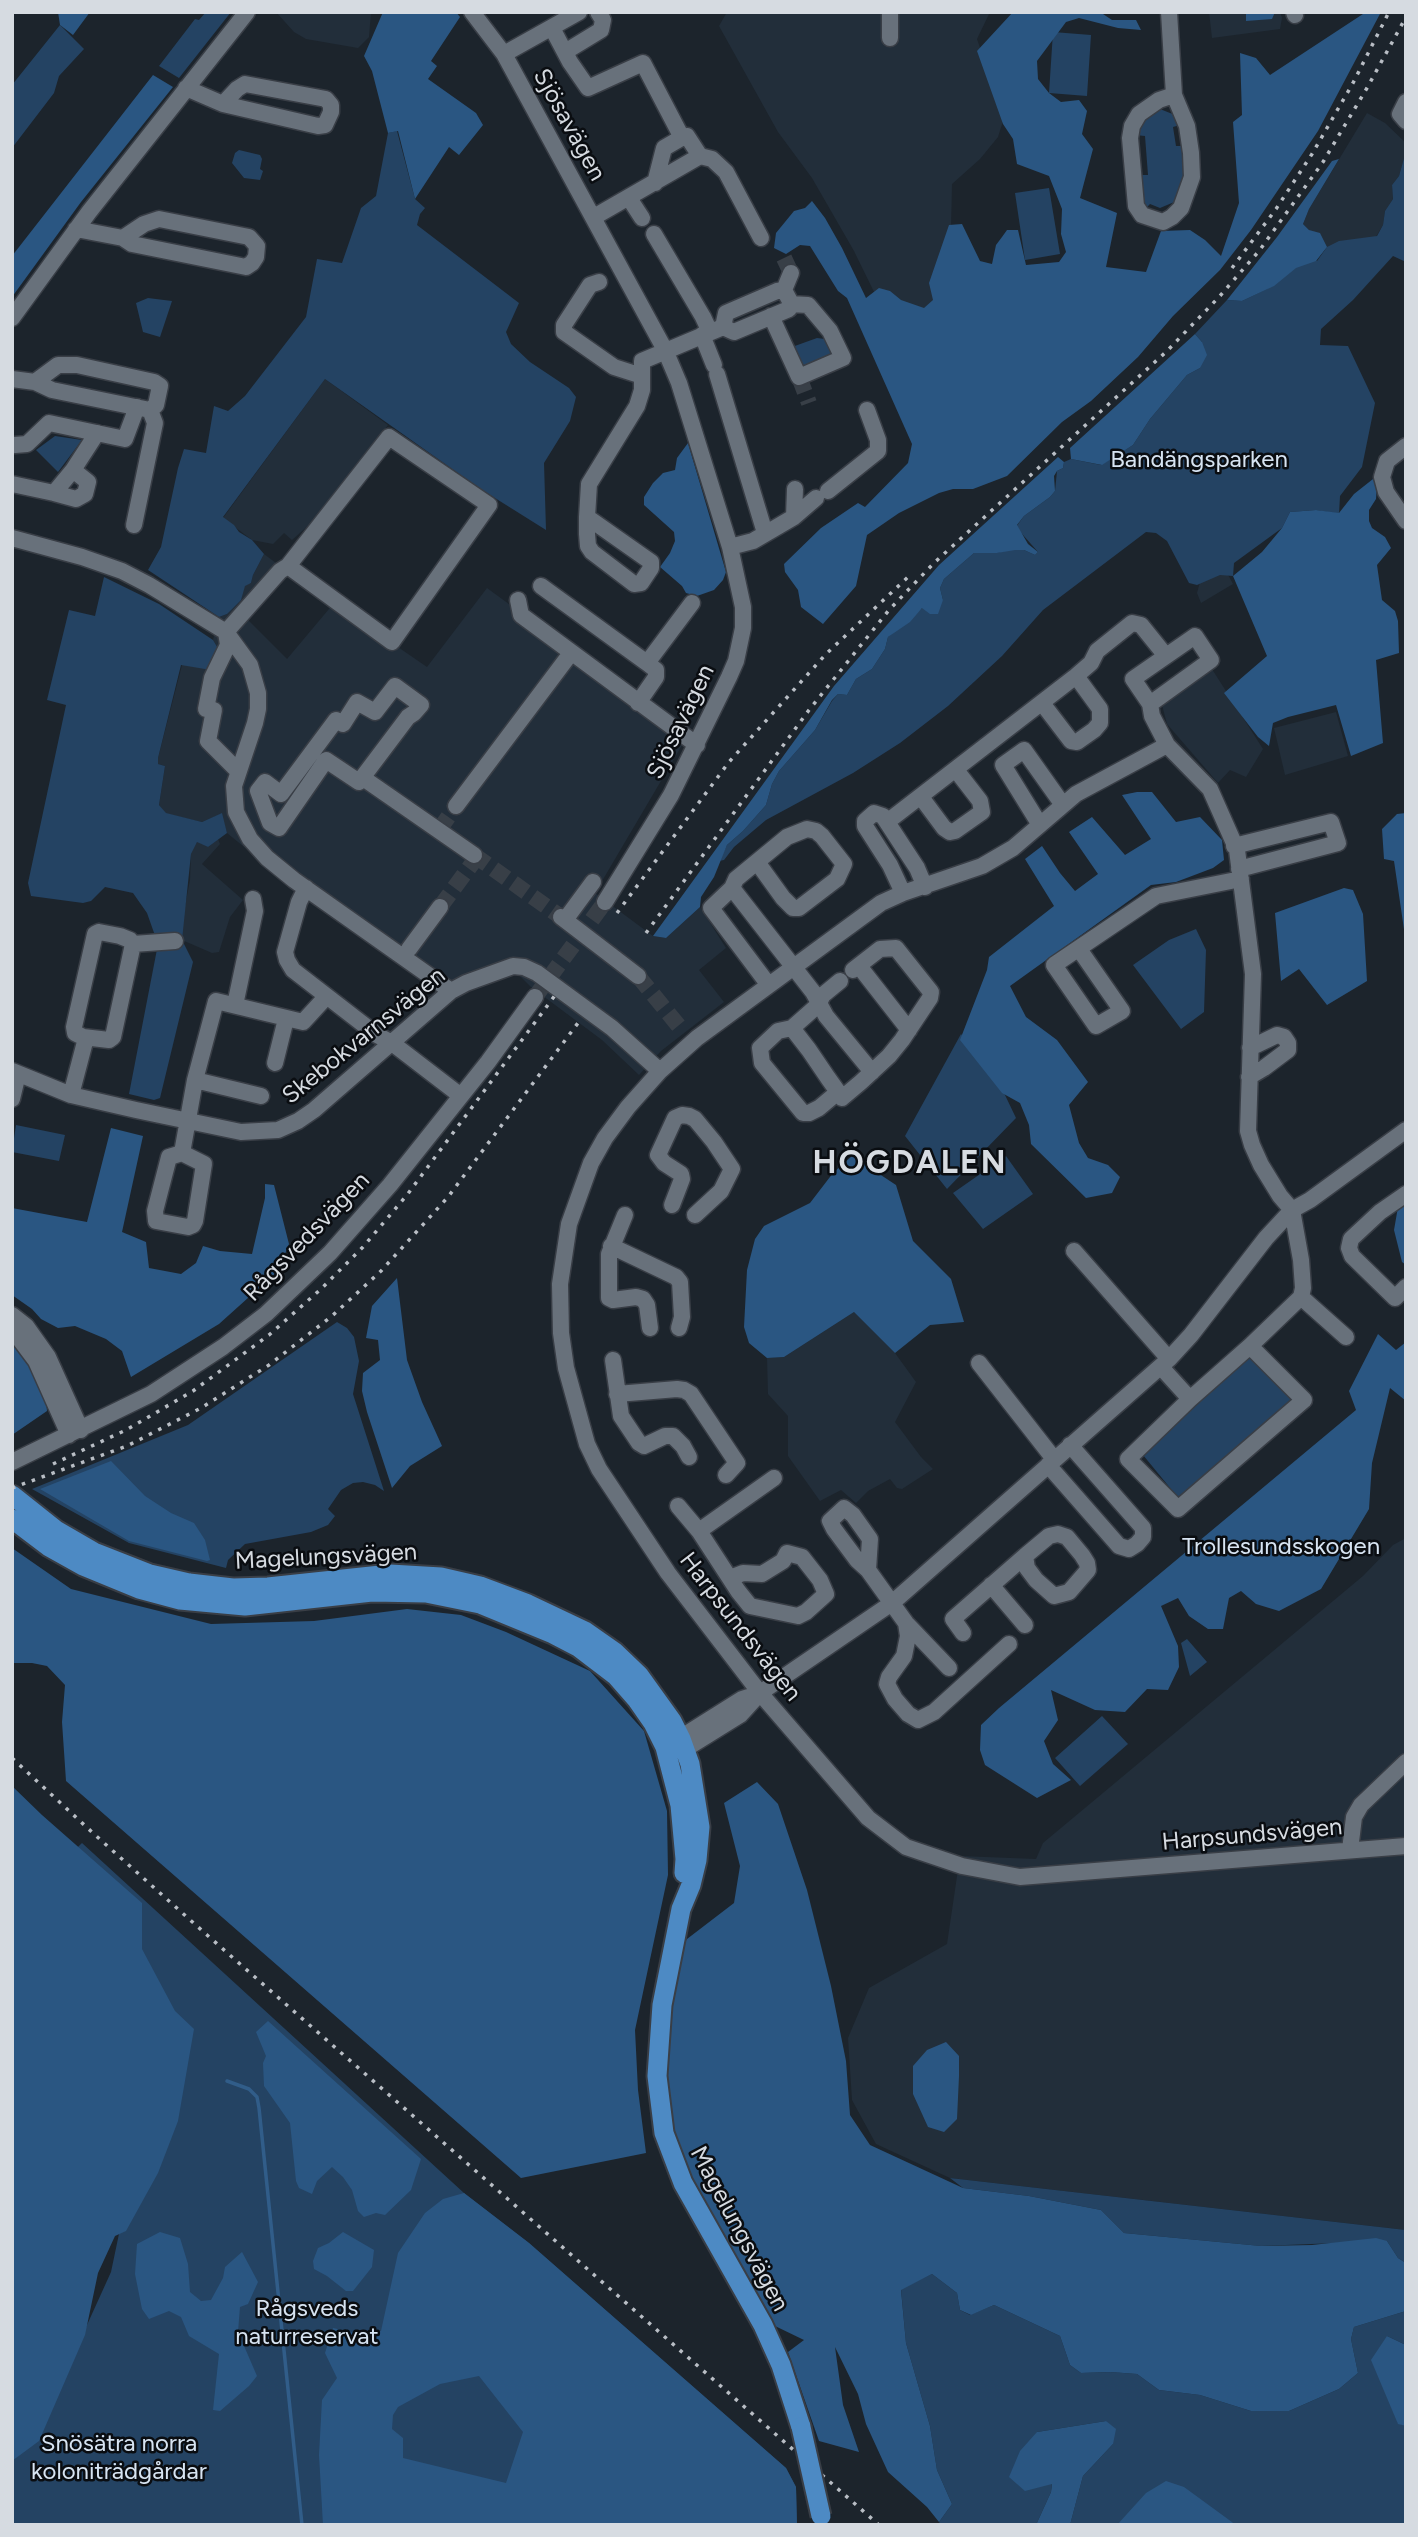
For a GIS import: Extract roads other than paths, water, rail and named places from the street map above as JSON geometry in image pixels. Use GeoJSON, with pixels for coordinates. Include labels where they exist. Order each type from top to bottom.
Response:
{"type":"FeatureCollection","features":[{"type":"Feature","properties":{"kind":"main road","name":"Magelungsvägen"},"geometry":{"type":"LineString","coordinates":[[12,1495],[56,1530],[94,1552],[141,1571],[189,1583],[233,1588],[268,1587],[400,1574],[441,1577],[493,1590],[575,1626],[615,1652],[650,1689],[673,1721],[685,1859],[681,1909],[668,1968],[657,2042],[657,2076],[664,2133],[683,2183],[781,2365],[801,2427],[822,2520]]}},
{"type":"Feature","properties":{"kind":"main road","name":"Magelungsvägen"},"geometry":{"type":"LineString","coordinates":[[12,1520],[49,1547],[92,1571],[139,1589],[180,1600],[245,1606],[372,1592],[406,1592],[445,1595],[480,1604],[553,1634],[596,1659],[616,1676],[675,1748]]}},
{"type":"Feature","properties":{"kind":"street"},"geometry":{"type":"LineString","coordinates":[[12,318],[76,229],[247,12]]}},
{"type":"Feature","properties":{"kind":"street","name":"Sjösavägen"},"geometry":{"type":"LineString","coordinates":[[472,12],[505,54],[666,350],[679,383],[730,547],[743,607],[743,628],[736,661],[697,744],[646,839],[605,902]]}},
{"type":"Feature","properties":{"kind":"street","name":"Sjösavägen"},"geometry":{"type":"LineString","coordinates":[[505,54],[579,12]]}},
{"type":"Feature","properties":{"kind":"street","name":"Sjösavägen"},"geometry":{"type":"LineString","coordinates":[[565,52],[601,30],[603,20],[598,12]]}},
{"type":"Feature","properties":{"kind":"street"},"geometry":{"type":"LineString","coordinates":[[890,12],[890,38]]}},
{"type":"Feature","properties":{"kind":"street"},"geometry":{"type":"LineString","coordinates":[[1169,12],[1174,95],[1187,126],[1192,153],[1192,177],[1181,208],[1163,222],[1142,215],[1136,206],[1130,138],[1132,125],[1139,114],[1147,107],[1174,95]]}},
{"type":"Feature","properties":{"kind":"street"},"geometry":{"type":"LineString","coordinates":[[552,27],[588,88],[643,63],[683,136],[687,136],[700,156],[712,159],[726,172],[761,238]]}},
{"type":"Feature","properties":{"kind":"street"},"geometry":{"type":"LineString","coordinates":[[186,88],[223,104],[318,126],[325,125],[331,113],[331,105],[326,99],[245,84],[223,104]]}},
{"type":"Feature","properties":{"kind":"street"},"geometry":{"type":"LineString","coordinates":[[1406,102],[1399,114],[1406,121]]}},
{"type":"Feature","properties":{"kind":"street"},"geometry":{"type":"LineString","coordinates":[[655,183],[664,148],[683,136]]}},
{"type":"Feature","properties":{"kind":"street","name":"Sjösavägen"},"geometry":{"type":"LineString","coordinates":[[594,217],[700,156]]}},
{"type":"Feature","properties":{"kind":"street"},"geometry":{"type":"LineString","coordinates":[[629,198],[642,218]]}},
{"type":"Feature","properties":{"kind":"street"},"geometry":{"type":"LineString","coordinates":[[76,229],[123,238],[132,244],[246,267],[256,257],[257,246],[249,237],[159,219],[144,224],[123,238]]}},
{"type":"Feature","properties":{"kind":"street"},"geometry":{"type":"LineString","coordinates":[[654,234],[712,331],[715,370],[765,533]]}},
{"type":"Feature","properties":{"kind":"street"},"geometry":{"type":"LineString","coordinates":[[587,517],[651,562],[651,568],[641,583],[634,584],[592,552],[587,534],[587,517],[589,484],[637,406],[642,390],[642,361],[712,331],[734,332],[789,309],[787,297],[791,273]]}},
{"type":"Feature","properties":{"kind":"street"},"geometry":{"type":"LineString","coordinates":[[599,282],[590,285],[564,325],[564,332],[614,367],[642,376]]}},
{"type":"Feature","properties":{"kind":"street"},"geometry":{"type":"LineString","coordinates":[[712,331],[726,313],[777,290],[808,305],[830,331],[843,358],[799,377],[771,316]]}},
{"type":"Feature","properties":{"kind":"street"},"geometry":{"type":"LineString","coordinates":[[12,379],[34,382],[52,390],[144,408],[156,405],[160,391],[160,386],[154,382],[77,365],[58,365],[34,382]]}},
{"type":"Feature","properties":{"kind":"street"},"geometry":{"type":"LineString","coordinates":[[15,445],[27,444],[49,423],[125,439],[144,408]]}},
{"type":"Feature","properties":{"kind":"street"},"geometry":{"type":"LineString","coordinates":[[134,524],[155,423],[144,408]]}},
{"type":"Feature","properties":{"kind":"street"},"geometry":{"type":"LineString","coordinates":[[730,547],[753,541],[794,517],[878,451],[878,440],[867,410]]}},
{"type":"Feature","properties":{"kind":"street"},"geometry":{"type":"LineString","coordinates":[[54,493],[97,433]]}},
{"type":"Feature","properties":{"kind":"street"},"geometry":{"type":"LineString","coordinates":[[226,632],[280,571],[288,566],[389,437],[489,505],[392,642],[288,566]]}},
{"type":"Feature","properties":{"kind":"street"},"geometry":{"type":"LineString","coordinates":[[1406,446],[1387,461],[1382,477],[1386,492],[1406,521]]}},
{"type":"Feature","properties":{"kind":"street"},"geometry":{"type":"LineString","coordinates":[[12,484],[76,499],[85,494],[88,482],[73,470]]}},
{"type":"Feature","properties":{"kind":"street"},"geometry":{"type":"LineString","coordinates":[[794,517],[795,489]]}},
{"type":"Feature","properties":{"kind":"street"},"geometry":{"type":"LineString","coordinates":[[12,538],[103,563],[122,571],[149,584],[226,632],[250,665],[258,693],[258,709],[237,770],[234,797],[241,825],[267,858],[451,991]]}},
{"type":"Feature","properties":{"kind":"street"},"geometry":{"type":"LineString","coordinates":[[541,586],[656,670],[656,677],[638,703]]}},
{"type":"Feature","properties":{"kind":"street"},"geometry":{"type":"LineString","coordinates":[[518,600],[521,615],[697,744]]}},
{"type":"Feature","properties":{"kind":"street"},"geometry":{"type":"LineString","coordinates":[[648,663],[692,603]]}},
{"type":"Feature","properties":{"kind":"street"},"geometry":{"type":"LineString","coordinates":[[887,822],[1076,676],[1091,663],[1097,651],[1132,623],[1141,625],[1166,656]]}},
{"type":"Feature","properties":{"kind":"street"},"geometry":{"type":"LineString","coordinates":[[226,632],[228,645],[212,678],[206,709],[214,710],[208,741],[237,770]]}},
{"type":"Feature","properties":{"kind":"street"},"geometry":{"type":"LineString","coordinates":[[1150,704],[1211,660],[1195,636],[1133,679],[1150,704],[1152,716],[1167,745],[1210,789],[1234,846],[1253,974],[1248,1131],[1252,1145],[1273,1186],[1292,1210],[1303,1288],[1301,1297],[1128,1459],[1178,1509],[1304,1400],[1250,1346]]}},
{"type":"Feature","properties":{"kind":"street"},"geometry":{"type":"LineString","coordinates":[[456,806],[482,785],[571,653]]}},
{"type":"Feature","properties":{"kind":"street"},"geometry":{"type":"LineString","coordinates":[[1042,703],[1071,741],[1077,742],[1094,730],[1100,723],[1100,709],[1076,676]]}},
{"type":"Feature","properties":{"kind":"street"},"geometry":{"type":"LineString","coordinates":[[395,686],[421,705],[408,717],[363,778],[359,782],[326,760],[279,828],[271,824],[258,791],[265,782],[281,794],[336,720],[344,724],[357,702],[375,712],[395,686]]}},
{"type":"Feature","properties":{"kind":"street","name":"Harpsundsvägen"},"geometry":{"type":"LineString","coordinates":[[1167,745],[1076,794],[1013,848],[982,866],[881,903],[696,1038],[660,1071],[605,1138],[591,1163],[569,1224],[560,1284],[566,1368],[587,1444],[599,1469],[668,1573],[760,1693],[868,1818],[906,1847],[962,1866],[1020,1877],[1406,1846]]}},
{"type":"Feature","properties":{"kind":"street"},"geometry":{"type":"LineString","coordinates":[[1040,825],[1003,765],[1024,750],[1063,805]]}},
{"type":"Feature","properties":{"kind":"street"},"geometry":{"type":"LineString","coordinates":[[921,797],[950,832],[982,812],[980,802],[956,770]]}},
{"type":"Feature","properties":{"kind":"street"},"geometry":{"type":"LineString","coordinates":[[363,778],[474,855]]}},
{"type":"Feature","properties":{"kind":"street"},"geometry":{"type":"LineString","coordinates":[[903,893],[890,865],[865,826],[865,821],[874,813],[883,816],[918,868],[925,887]]}},
{"type":"Feature","properties":{"kind":"street"},"geometry":{"type":"LineString","coordinates":[[1079,949],[1122,1011],[1096,1026],[1054,965],[1156,896],[1338,844],[1331,822],[1234,846]]}},
{"type":"Feature","properties":{"kind":"street"},"geometry":{"type":"LineString","coordinates":[[757,862],[793,908],[799,908],[837,878],[844,864],[822,836],[807,829],[787,837],[736,878],[732,888],[711,908],[768,984]]}},
{"type":"Feature","properties":{"kind":"street"},"geometry":{"type":"LineString","coordinates":[[593,882],[563,919],[638,976]]}},
{"type":"Feature","properties":{"kind":"street"},"geometry":{"type":"LineString","coordinates":[[306,888],[299,902],[285,952],[286,960],[293,970],[461,1096],[535,997]]}},
{"type":"Feature","properties":{"kind":"street"},"geometry":{"type":"LineString","coordinates":[[732,888],[813,992],[818,1005],[872,1072]]}},
{"type":"Feature","properties":{"kind":"street"},"geometry":{"type":"LineString","coordinates":[[235,1005],[255,911],[253,900]]}},
{"type":"Feature","properties":{"kind":"street"},"geometry":{"type":"LineString","coordinates":[[410,949],[440,907]]}},
{"type":"Feature","properties":{"kind":"street"},"geometry":{"type":"LineString","coordinates":[[99,932],[121,936],[133,944],[113,1037],[109,1040],[86,1038],[75,1033],[74,1027],[95,934],[99,932]]}},
{"type":"Feature","properties":{"kind":"street"},"geometry":{"type":"LineString","coordinates":[[133,944],[175,941]]}},
{"type":"Feature","properties":{"kind":"street"},"geometry":{"type":"LineString","coordinates":[[792,1028],[842,1098],[889,1056],[909,1030],[930,998],[928,987],[896,948],[880,949],[856,968],[909,1030]]}},
{"type":"Feature","properties":{"kind":"street","name":"Skebokvarnsvägen"},"geometry":{"type":"LineString","coordinates":[[12,1099],[15,1073],[71,1094],[130,1109],[241,1132],[278,1130],[314,1110],[451,991],[513,966],[524,967],[537,973],[612,1028],[660,1071]]}},
{"type":"Feature","properties":{"kind":"street"},"geometry":{"type":"LineString","coordinates":[[838,1092],[819,1108],[803,1113],[762,1063],[760,1056],[763,1043],[778,1031],[792,1028],[840,981]]}},
{"type":"Feature","properties":{"kind":"street"},"geometry":{"type":"LineString","coordinates":[[182,1153],[195,1080],[216,1001],[303,1022],[326,996]]}},
{"type":"Feature","properties":{"kind":"street"},"geometry":{"type":"LineString","coordinates":[[275,1063],[286,1018]]}},
{"type":"Feature","properties":{"kind":"street"},"geometry":{"type":"LineString","coordinates":[[1249,1077],[1288,1050],[1288,1043],[1284,1037],[1277,1035],[1250,1048]]}},
{"type":"Feature","properties":{"kind":"street"},"geometry":{"type":"LineString","coordinates":[[71,1094],[86,1038]]}},
{"type":"Feature","properties":{"kind":"street","name":"Skebokvarnsvägen"},"geometry":{"type":"LineString","coordinates":[[195,1080],[261,1096]]}},
{"type":"Feature","properties":{"kind":"street","name":"Rågsvedsvägen"},"geometry":{"type":"LineString","coordinates":[[16,1461],[179,1378],[266,1314],[330,1253],[360,1220],[461,1096]]}},
{"type":"Feature","properties":{"kind":"street"},"geometry":{"type":"LineString","coordinates":[[672,1205],[682,1179],[681,1174],[664,1163],[658,1155],[675,1118],[689,1116],[695,1119],[714,1142],[732,1169],[722,1191],[695,1215]]}},
{"type":"Feature","properties":{"kind":"street"},"geometry":{"type":"LineString","coordinates":[[675,1748],[737,1710],[892,1603],[1165,1363],[1191,1335],[1266,1238],[1292,1210],[1310,1200],[1406,1130]]}},
{"type":"Feature","properties":{"kind":"street"},"geometry":{"type":"LineString","coordinates":[[182,1153],[204,1164],[195,1221],[188,1227],[164,1224],[156,1221],[155,1217],[169,1157],[182,1153]]}},
{"type":"Feature","properties":{"kind":"street"},"geometry":{"type":"LineString","coordinates":[[1406,1194],[1380,1212],[1351,1239],[1349,1248],[1352,1256],[1395,1298],[1406,1287]]}},
{"type":"Feature","properties":{"kind":"street"},"geometry":{"type":"LineString","coordinates":[[625,1215],[611,1246],[608,1265],[609,1298],[643,1299],[648,1305],[650,1328]]}},
{"type":"Feature","properties":{"kind":"street"},"geometry":{"type":"LineString","coordinates":[[611,1246],[676,1277],[680,1282],[679,1328]]}},
{"type":"Feature","properties":{"kind":"street"},"geometry":{"type":"LineString","coordinates":[[1074,1251],[1090,1267],[1190,1399]]}},
{"type":"Feature","properties":{"kind":"street"},"geometry":{"type":"LineString","coordinates":[[1301,1297],[1346,1337]]}},
{"type":"Feature","properties":{"kind":"street"},"geometry":{"type":"LineString","coordinates":[[12,1315],[26,1326],[48,1357],[75,1432]]}},
{"type":"Feature","properties":{"kind":"street"},"geometry":{"type":"LineString","coordinates":[[12,1329],[36,1361],[75,1432]]}},
{"type":"Feature","properties":{"kind":"street"},"geometry":{"type":"LineString","coordinates":[[613,1360],[622,1419],[639,1443],[644,1446],[667,1435],[673,1436],[689,1457]]}},
{"type":"Feature","properties":{"kind":"street"},"geometry":{"type":"LineString","coordinates":[[979,1363],[1051,1462],[1119,1546],[1129,1549],[1137,1544],[1143,1537],[1143,1528],[1070,1446]]}},
{"type":"Feature","properties":{"kind":"street"},"geometry":{"type":"LineString","coordinates":[[617,1394],[677,1389],[691,1394],[737,1463],[726,1475]]}},
{"type":"Feature","properties":{"kind":"street","name":"Harpsundsvägen"},"geometry":{"type":"LineString","coordinates":[[699,1531],[774,1478]]}},
{"type":"Feature","properties":{"kind":"street","name":"Harpsundsvägen"},"geometry":{"type":"LineString","coordinates":[[678,1506],[699,1531],[730,1577],[750,1606],[798,1616],[826,1594],[820,1580],[802,1557],[787,1553],[783,1561],[762,1574],[743,1573],[730,1577]]}},
{"type":"Feature","properties":{"kind":"street"},"geometry":{"type":"LineString","coordinates":[[963,1633],[953,1619],[1025,1556]]}},
{"type":"Feature","properties":{"kind":"street"},"geometry":{"type":"LineString","coordinates":[[868,1570],[906,1623],[949,1668]]}},
{"type":"Feature","properties":{"kind":"street"},"geometry":{"type":"LineString","coordinates":[[991,1585],[1025,1625]]}},
{"type":"Feature","properties":{"kind":"street"},"geometry":{"type":"LineString","coordinates":[[906,1623],[908,1636],[904,1656],[887,1684],[895,1699],[908,1714],[918,1720],[934,1712],[1009,1644]]}},
{"type":"Feature","properties":{"kind":"street"},"geometry":{"type":"LineString","coordinates":[[1350,1850],[1354,1817],[1361,1805],[1406,1762]]}},
{"type":"Feature","properties":{"kind":"waterway"},"geometry":{"type":"LineString","coordinates":[[227,2081],[249,2089],[257,2097],[259,2108],[302,2525]]}},
{"type":"Feature","properties":{"kind":"tunnel"},"geometry":{"type":"LineString","coordinates":[[784,258],[791,273]]}},
{"type":"Feature","properties":{"kind":"tunnel"},"geometry":{"type":"LineString","coordinates":[[799,377],[809,403]]}},
{"type":"Feature","properties":{"kind":"tunnel"},"geometry":{"type":"LineString","coordinates":[[439,830],[456,806]]}},
{"type":"Feature","properties":{"kind":"tunnel"},"geometry":{"type":"LineString","coordinates":[[474,855],[561,917]]}},
{"type":"Feature","properties":{"kind":"tunnel"},"geometry":{"type":"LineString","coordinates":[[440,907],[477,857]]}},
{"type":"Feature","properties":{"kind":"tunnel"},"geometry":{"type":"LineString","coordinates":[[535,997],[605,902]]}},
{"type":"Feature","properties":{"kind":"tunnel"},"geometry":{"type":"LineString","coordinates":[[638,976],[682,1030]]}},
{"type":"Feature","properties":{"kind":"railway"},"geometry":{"type":"LineString","coordinates":[[1232,268],[1276,209],[1312,154],[1353,83],[1389,12]]}},
{"type":"Feature","properties":{"kind":"railway"},"geometry":{"type":"LineString","coordinates":[[646,933],[809,710],[889,610],[934,563],[1167,351],[1259,251],[1323,162],[1406,17]]}},
{"type":"Feature","properties":{"kind":"railway"},"geometry":{"type":"LineString","coordinates":[[617,913],[729,762],[826,654],[908,577]]}},
{"type":"Feature","properties":{"kind":"railway"},"geometry":{"type":"LineString","coordinates":[[53,1464],[126,1430],[193,1391],[269,1335],[321,1289],[363,1247],[407,1195],[556,994]]}},
{"type":"Feature","properties":{"kind":"railway"},"geometry":{"type":"LineString","coordinates":[[12,1488],[127,1446],[201,1408],[269,1365],[332,1316],[381,1271],[448,1197],[578,1023]]}},
{"type":"Feature","properties":{"kind":"railway"},"geometry":{"type":"LineString","coordinates":[[12,1758],[207,1935],[879,2525]]}},
{"type":"Feature","properties":{"kind":"district","name":"HÖGDALEN"},"geometry":{"type":"Point","coordinates":[910,1164]}},
{"type":"Feature","properties":{"kind":"park label","name":"Bandängsparken"},"geometry":{"type":"Point","coordinates":[1199,460]}},
{"type":"Feature","properties":{"kind":"park label","name":"Trollesundsskogen"},"geometry":{"type":"Point","coordinates":[1281,1547]}},
{"type":"Feature","properties":{"kind":"park label","name":"Rågsveds naturreservat"},"geometry":{"type":"Point","coordinates":[307,2323]}},
{"type":"Feature","properties":{"kind":"park label","name":"Snösätra norra koloniträdgårdar"},"geometry":{"type":"Point","coordinates":[119,2458]}}]}
